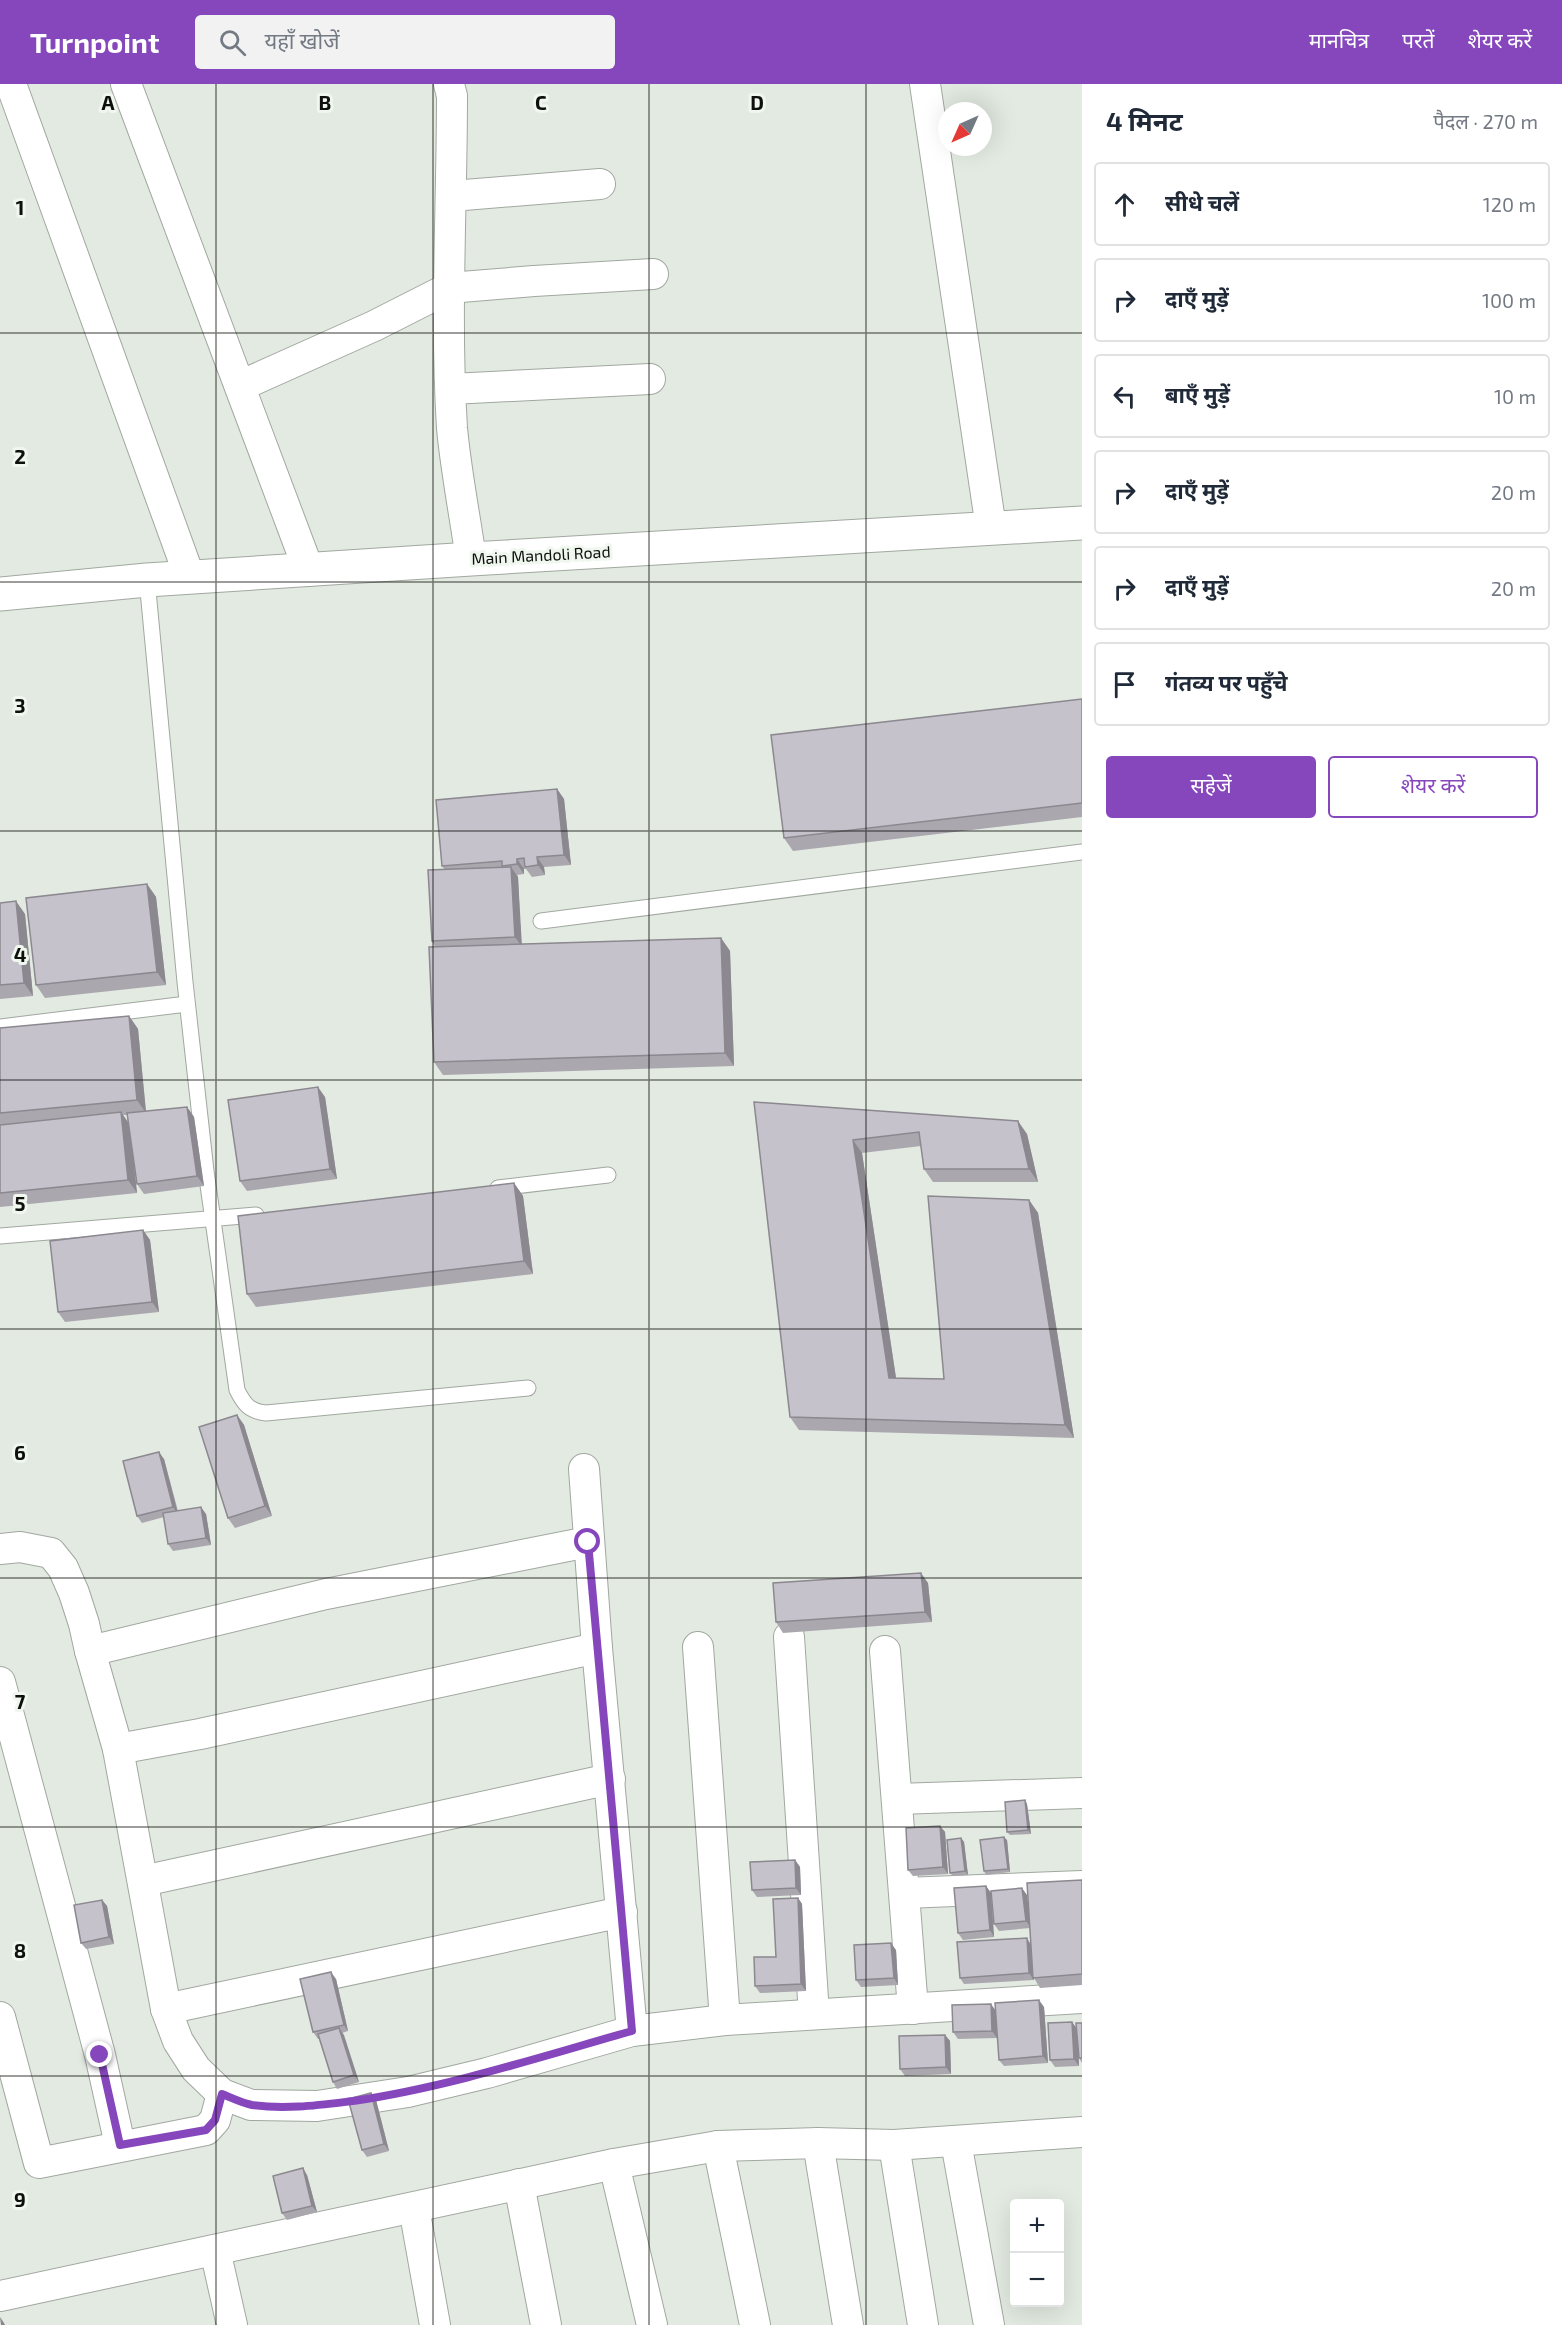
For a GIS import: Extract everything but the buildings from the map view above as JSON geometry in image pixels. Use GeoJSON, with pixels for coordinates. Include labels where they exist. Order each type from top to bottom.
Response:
{"type":"FeatureCollection","features":[{"type":"Feature","properties":{"kind":"street"},"geometry":{"type":"LineString","coordinates":[[11,84],[190,578]]}},
{"type":"Feature","properties":{"kind":"street"},"geometry":{"type":"LineString","coordinates":[[129,84],[309,570]]}},
{"type":"Feature","properties":{"kind":"street"},"geometry":{"type":"LineString","coordinates":[[449,84],[452,96],[449,288],[451,389],[453,430],[471,559]]}},
{"type":"Feature","properties":{"kind":"street"},"geometry":{"type":"LineString","coordinates":[[925,84],[991,528]]}},
{"type":"Feature","properties":{"kind":"street"},"geometry":{"type":"LineString","coordinates":[[452,196],[600,184]]}},
{"type":"Feature","properties":{"kind":"street"},"geometry":{"type":"LineString","coordinates":[[240,386],[374,326],[449,288],[534,280],[653,274]]}},
{"type":"Feature","properties":{"kind":"street"},"geometry":{"type":"LineString","coordinates":[[451,389],[650,379]]}},
{"type":"Feature","properties":{"kind":"street","name":"Main Mandoli Road"},"geometry":{"type":"LineString","coordinates":[[0,594],[147,580],[1082,523]]}},
{"type":"Feature","properties":{"kind":"street"},"geometry":{"type":"LineString","coordinates":[[584,1469],[597,1648],[632,2031]]}},
{"type":"Feature","properties":{"kind":"street"},"geometry":{"type":"LineString","coordinates":[[90,1651],[326,1594],[588,1542]]}},
{"type":"Feature","properties":{"kind":"street"},"geometry":{"type":"LineString","coordinates":[[0,1549],[20,1547],[51,1553],[63,1568],[74,1593],[118,1749],[166,2009],[178,2041],[196,2069],[222,2094],[251,2105],[317,2106],[408,2092],[487,2073],[632,2031],[724,2020],[1082,1998]]}},
{"type":"Feature","properties":{"kind":"street"},"geometry":{"type":"LineString","coordinates":[[789,1637],[814,2014]]}},
{"type":"Feature","properties":{"kind":"street"},"geometry":{"type":"LineString","coordinates":[[698,1647],[724,2020]]}},
{"type":"Feature","properties":{"kind":"street"},"geometry":{"type":"LineString","coordinates":[[118,1749],[200,1734],[597,1648]]}},
{"type":"Feature","properties":{"kind":"street"},"geometry":{"type":"LineString","coordinates":[[885,1651],[914,2009]]}},
{"type":"Feature","properties":{"kind":"street"},"geometry":{"type":"LineString","coordinates":[[0,1682],[100,2055],[120,2145]]}},
{"type":"Feature","properties":{"kind":"street"},"geometry":{"type":"LineString","coordinates":[[143,1881],[610,1779]]}},
{"type":"Feature","properties":{"kind":"street"},"geometry":{"type":"LineString","coordinates":[[897,1798],[1082,1793]]}},
{"type":"Feature","properties":{"kind":"street"},"geometry":{"type":"LineString","coordinates":[[904,1893],[1082,1886]]}},
{"type":"Feature","properties":{"kind":"street"},"geometry":{"type":"LineString","coordinates":[[166,2009],[622,1912]]}},
{"type":"Feature","properties":{"kind":"street"},"geometry":{"type":"LineString","coordinates":[[0,2017],[39,2163],[120,2145],[206,2130],[215,2120],[222,2094]]}},
{"type":"Feature","properties":{"kind":"street"},"geometry":{"type":"LineString","coordinates":[[0,2296],[614,2164],[718,2146],[818,2143],[894,2145],[1082,2133]]}},
{"type":"Feature","properties":{"kind":"street"},"geometry":{"type":"LineString","coordinates":[[956,2142],[989,2325]]}},
{"type":"Feature","properties":{"kind":"street"},"geometry":{"type":"LineString","coordinates":[[818,2143],[848,2325]]}},
{"type":"Feature","properties":{"kind":"street"},"geometry":{"type":"LineString","coordinates":[[894,2145],[923,2325]]}},
{"type":"Feature","properties":{"kind":"street"},"geometry":{"type":"LineString","coordinates":[[718,2146],[755,2325]]}},
{"type":"Feature","properties":{"kind":"street"},"geometry":{"type":"LineString","coordinates":[[614,2164],[652,2325]]}},
{"type":"Feature","properties":{"kind":"street"},"geometry":{"type":"LineString","coordinates":[[519,2184],[546,2325]]}},
{"type":"Feature","properties":{"kind":"street"},"geometry":{"type":"LineString","coordinates":[[414,2208],[435,2325]]}},
{"type":"Feature","properties":{"kind":"street"},"geometry":{"type":"LineString","coordinates":[[215,2250],[232,2325]]}},
{"type":"Feature","properties":{"kind":"lane"},"geometry":{"type":"LineString","coordinates":[[147,580],[187,1004],[237,1390],[250,1410],[266,1413],[528,1388]]}},
{"type":"Feature","properties":{"kind":"lane"},"geometry":{"type":"LineString","coordinates":[[541,921],[1082,852]]}},
{"type":"Feature","properties":{"kind":"lane"},"geometry":{"type":"LineString","coordinates":[[0,1027],[187,1004]]}},
{"type":"Feature","properties":{"kind":"lane"},"geometry":{"type":"LineString","coordinates":[[480,1190],[608,1175]]}},
{"type":"Feature","properties":{"kind":"lane"},"geometry":{"type":"LineString","coordinates":[[0,1236],[214,1220],[272,1213]]}},
{"type":"Feature","properties":{"kind":"route"},"geometry":{"type":"LineString","coordinates":[[100,2055],[120,2145],[206,2130],[215,2120],[222,2094],[251,2105],[279,2106],[317,2106],[364,2099],[408,2092],[487,2073],[632,2031],[588,1542]]}}]}
